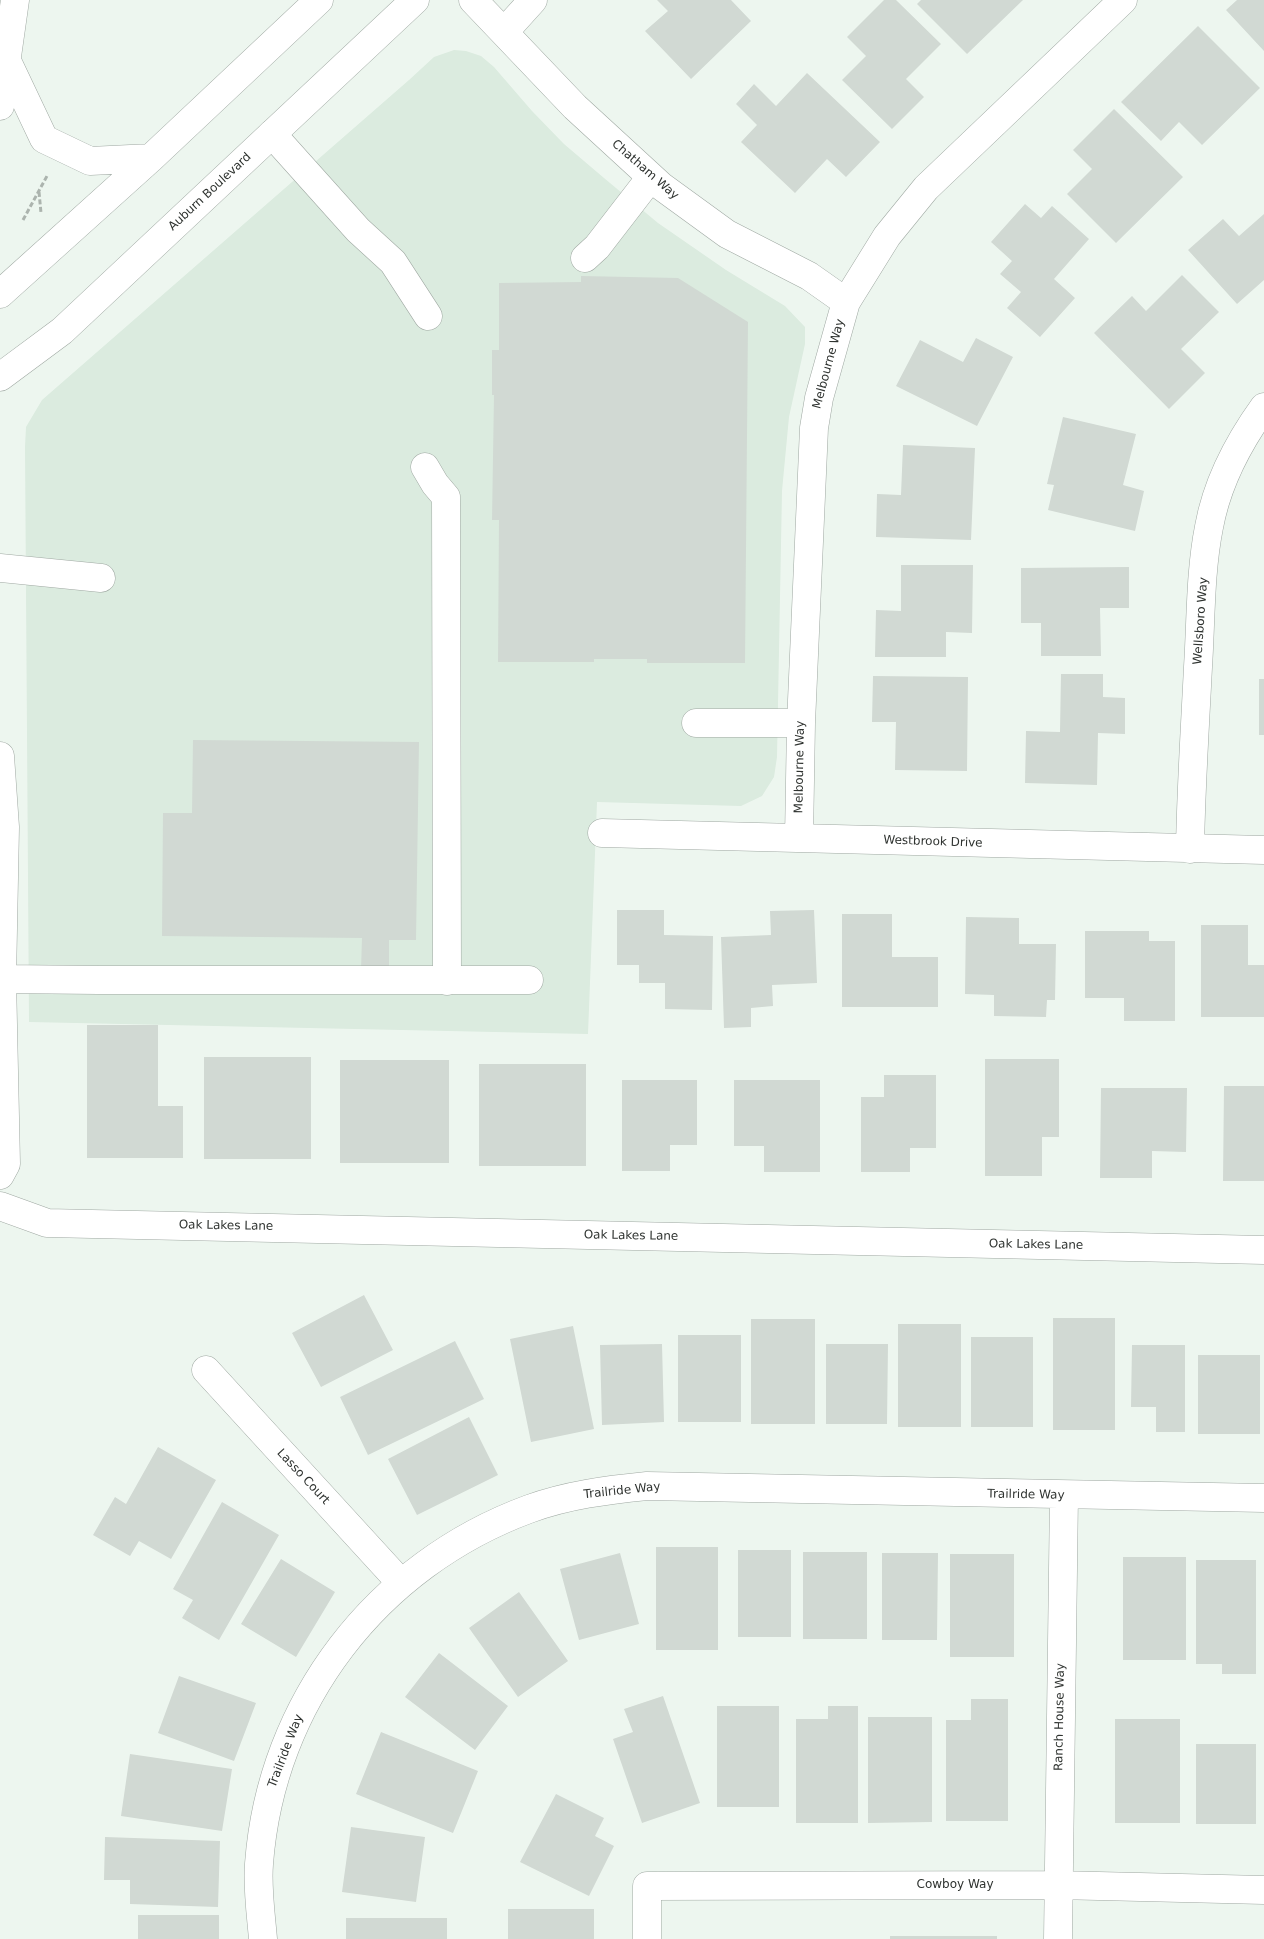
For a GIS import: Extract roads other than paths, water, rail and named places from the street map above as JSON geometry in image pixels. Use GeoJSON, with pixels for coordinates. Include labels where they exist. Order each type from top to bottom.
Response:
{"type":"FeatureCollection","features":[{"type":"Feature","properties":{"kind":"street"},"geometry":{"type":"LineString","coordinates":[[0,106],[15,0]]}},
{"type":"Feature","properties":{"kind":"street"},"geometry":{"type":"LineString","coordinates":[[0,294],[151,158],[320,0]]}},
{"type":"Feature","properties":{"kind":"street","name":"Auburn Boulevard"},"geometry":{"type":"LineString","coordinates":[[0,377],[62,331],[415,0]]}},
{"type":"Feature","properties":{"kind":"street","name":"Chatham Way"},"geometry":{"type":"LineString","coordinates":[[473,0],[505,31],[575,108],[651,177],[727,234],[809,276],[846,302]]}},
{"type":"Feature","properties":{"kind":"street"},"geometry":{"type":"LineString","coordinates":[[505,31],[533,0]]}},
{"type":"Feature","properties":{"kind":"street","name":"Melbourne Way"},"geometry":{"type":"LineString","coordinates":[[799,838],[800,724],[814,428],[819,398],[846,302],[887,236],[926,188],[1123,0]]}},
{"type":"Feature","properties":{"kind":"street"},"geometry":{"type":"LineString","coordinates":[[7,61],[44,139],[90,161],[151,158]]}},
{"type":"Feature","properties":{"kind":"street"},"geometry":{"type":"LineString","coordinates":[[272,134],[358,230],[393,262],[428,316]]}},
{"type":"Feature","properties":{"kind":"street"},"geometry":{"type":"LineString","coordinates":[[585,258],[597,248],[651,177]]}},
{"type":"Feature","properties":{"kind":"street","name":"Wellsboro Way"},"geometry":{"type":"LineString","coordinates":[[1190,849],[1191,784],[1209,527],[1215,503],[1233,455],[1246,432],[1264,407]]}},
{"type":"Feature","properties":{"kind":"street"},"geometry":{"type":"LineString","coordinates":[[425,467],[435,484],[446,497],[447,981]]}},
{"type":"Feature","properties":{"kind":"street"},"geometry":{"type":"LineString","coordinates":[[0,568],[101,578]]}},
{"type":"Feature","properties":{"kind":"street"},"geometry":{"type":"LineString","coordinates":[[696,723],[800,724]]}},
{"type":"Feature","properties":{"kind":"street"},"geometry":{"type":"LineString","coordinates":[[0,756],[5,827],[1,978],[6,1164],[0,1175]]}},
{"type":"Feature","properties":{"kind":"street","name":"Westbrook Drive"},"geometry":{"type":"LineString","coordinates":[[602,833],[1264,850]]}},
{"type":"Feature","properties":{"kind":"street"},"geometry":{"type":"LineString","coordinates":[[1,978],[529,980]]}},
{"type":"Feature","properties":{"kind":"street","name":"Oak Lakes Lane"},"geometry":{"type":"LineString","coordinates":[[0,1206],[47,1222],[1264,1250]]}},
{"type":"Feature","properties":{"kind":"street","name":"Lasso Court"},"geometry":{"type":"LineString","coordinates":[[206,1370],[401,1583]]}},
{"type":"Feature","properties":{"kind":"street","name":"Trailride Way"},"geometry":{"type":"LineString","coordinates":[[263,1939],[258,1864],[270,1794],[292,1728],[319,1677],[356,1626],[418,1568],[472,1534],[530,1508],[591,1492],[647,1486],[1264,1498]]}},
{"type":"Feature","properties":{"kind":"street","name":"Ranch House Way"},"geometry":{"type":"LineString","coordinates":[[1058,1939],[1064,1495]]}},
{"type":"Feature","properties":{"kind":"street","name":"Cowboy Way"},"geometry":{"type":"LineString","coordinates":[[647,1939],[647,1886],[1058,1885],[1264,1890]]}}]}
